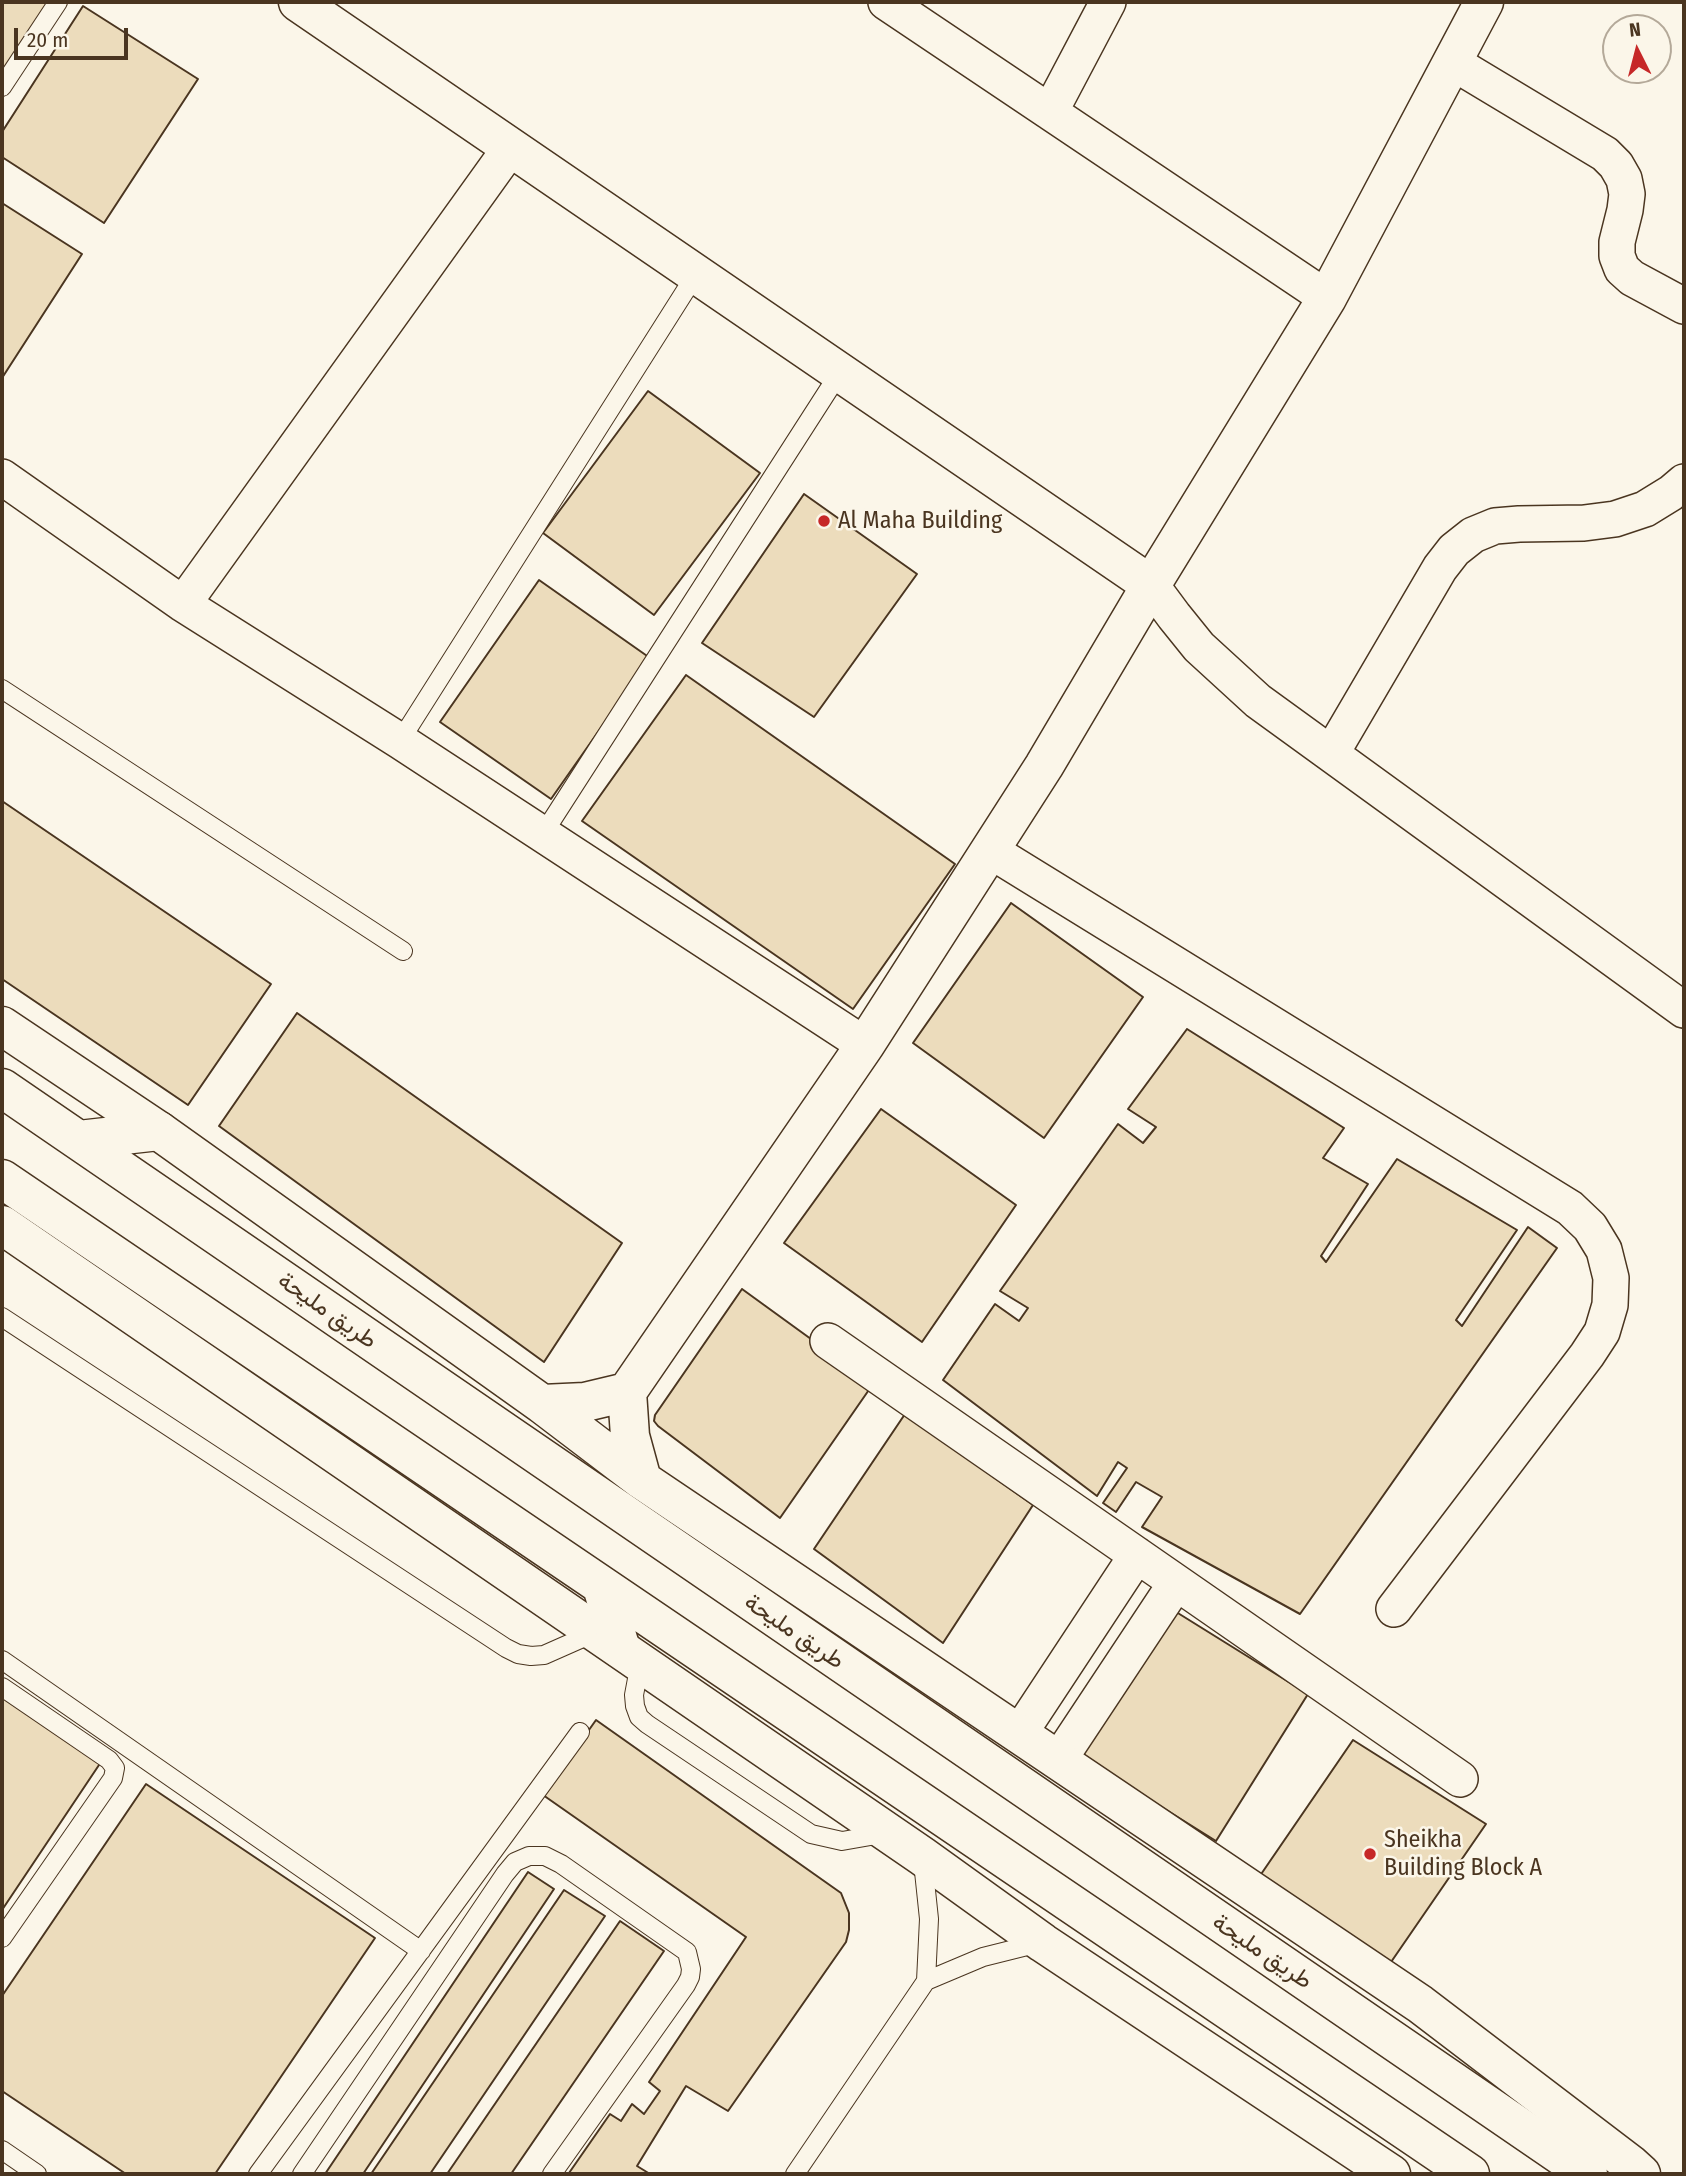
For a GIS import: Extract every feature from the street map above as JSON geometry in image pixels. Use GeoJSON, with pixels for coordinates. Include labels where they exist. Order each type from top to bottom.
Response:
{"type":"FeatureCollection","features":[{"type":"Feature","properties":{"kind":"street"},"geometry":{"type":"LineString","coordinates":[[298,2],[1151,584],[1182,627],[1228,675],[1258,701],[1684,1010]]}},
{"type":"Feature","properties":{"kind":"street"},"geometry":{"type":"LineString","coordinates":[[887,2],[1327,298]]}},
{"type":"Feature","properties":{"kind":"street"},"geometry":{"type":"LineString","coordinates":[[1050,112],[1108,2]]}},
{"type":"Feature","properties":{"kind":"street"},"geometry":{"type":"LineString","coordinates":[[642,1480],[630,1436],[627,1392],[865,1045],[991,851],[1327,298],[1484,2]]}},
{"type":"Feature","properties":{"kind":"street"},"geometry":{"type":"LineString","coordinates":[[1452,62],[1605,154],[1616,165],[1624,179],[1626,194],[1625,210],[1616,243],[1622,268],[1632,278],[1684,306]]}},
{"type":"Feature","properties":{"kind":"street"},"geometry":{"type":"LineString","coordinates":[[183,604],[511,147]]}},
{"type":"Feature","properties":{"kind":"street"},"geometry":{"type":"LineString","coordinates":[[2,477],[183,604],[400,741],[865,1045]]}},
{"type":"Feature","properties":{"kind":"street"},"geometry":{"type":"LineString","coordinates":[[1331,754],[1440,568],[1454,550],[1473,535],[1495,526],[1584,523],[1615,519],[1644,509],[1684,482]]}},
{"type":"Feature","properties":{"kind":"street"},"geometry":{"type":"LineString","coordinates":[[991,851],[1570,1208],[1590,1227],[1604,1250],[1611,1278],[1610,1305],[1602,1332],[1394,1609]]}},
{"type":"Feature","properties":{"kind":"street"},"geometry":{"type":"LineString","coordinates":[[2,1026],[159,1131],[542,1404],[642,1480],[1420,2004],[1641,2174]]}},
{"type":"Feature","properties":{"kind":"street","name":"طريق مليحة"},"geometry":{"type":"LineString","coordinates":[[2,1088],[1588,2174]]}},
{"type":"Feature","properties":{"kind":"street"},"geometry":{"type":"LineString","coordinates":[[79,1140],[159,1131]]}},
{"type":"Feature","properties":{"kind":"street"},"geometry":{"type":"LineString","coordinates":[[2,1179],[1470,2174]]}},
{"type":"Feature","properties":{"kind":"street"},"geometry":{"type":"LineString","coordinates":[[2,1225],[922,1856],[1043,1942],[1391,2174]]}},
{"type":"Feature","properties":{"kind":"street"},"geometry":{"type":"LineString","coordinates":[[828,1341],[1460,1779]]}},
{"type":"Feature","properties":{"kind":"street"},"geometry":{"type":"LineString","coordinates":[[542,1404],[585,1402],[627,1392]]}},
{"type":"Feature","properties":{"kind":"street"},"geometry":{"type":"LineString","coordinates":[[1019,1734],[1137,1555]]}},
{"type":"Feature","properties":{"kind":"street"},"geometry":{"type":"LineString","coordinates":[[1058,1761],[1176,1583]]}},
{"type":"Feature","properties":{"kind":"street"},"geometry":{"type":"LineString","coordinates":[[602,1587],[619,1648]]}},
{"type":"Feature","properties":{"kind":"lane"},"geometry":{"type":"LineString","coordinates":[[2,87],[58,2]]}},
{"type":"Feature","properties":{"kind":"lane"},"geometry":{"type":"LineString","coordinates":[[400,741],[696,274]]}},
{"type":"Feature","properties":{"kind":"lane"},"geometry":{"type":"LineString","coordinates":[[543,834],[840,372]]}},
{"type":"Feature","properties":{"kind":"lane"},"geometry":{"type":"LineString","coordinates":[[2,690],[403,951]]}},
{"type":"Feature","properties":{"kind":"lane"},"geometry":{"type":"LineString","coordinates":[[2,1317],[506,1648],[531,1656],[619,1648]]}},
{"type":"Feature","properties":{"kind":"lane"},"geometry":{"type":"LineString","coordinates":[[2,1660],[421,1951]]}},
{"type":"Feature","properties":{"kind":"lane"},"geometry":{"type":"LineString","coordinates":[[2,1687],[109,1760],[115,1768],[113,1778],[2,1938]]}},
{"type":"Feature","properties":{"kind":"lane"},"geometry":{"type":"LineString","coordinates":[[258,2174],[580,1732]]}},
{"type":"Feature","properties":{"kind":"lane"},"geometry":{"type":"LineString","coordinates":[[302,2174],[505,1874],[515,1862],[529,1856],[545,1856],[561,1864],[687,1952],[691,1969],[690,1977],[552,2174]]}},
{"type":"Feature","properties":{"kind":"lane"},"geometry":{"type":"LineString","coordinates":[[795,2174],[926,1982],[929,1919],[922,1856]]}},
{"type":"Feature","properties":{"kind":"lane"},"geometry":{"type":"LineString","coordinates":[[926,1982],[983,1957],[1043,1942]]}},
{"type":"Feature","properties":{"kind":"lane"},"geometry":{"type":"LineString","coordinates":[[2,2150],[37,2174]]}},
{"type":"Feature","properties":{"kind":"building"},"geometry":{"type":"Polygon","coordinates":[[[2,2],[49,2],[2,73],[2,2]]]}},
{"type":"Feature","properties":{"kind":"building"},"geometry":{"type":"Polygon","coordinates":[[[83,6],[198,79],[104,223],[2,157],[2,132],[83,6]]]}},
{"type":"Feature","properties":{"kind":"building"},"geometry":{"type":"Polygon","coordinates":[[[2,203],[82,254],[2,378],[2,203]]]}},
{"type":"Feature","properties":{"kind":"building"},"geometry":{"type":"Polygon","coordinates":[[[648,391],[760,473],[654,615],[543,533],[648,391]]]}},
{"type":"Feature","properties":{"kind":"building"},"geometry":{"type":"Polygon","coordinates":[[[804,494],[917,574],[814,717],[702,643],[804,494]]]}},
{"type":"Feature","properties":{"kind":"building"},"geometry":{"type":"Polygon","coordinates":[[[539,580],[650,658],[551,799],[440,722],[539,580]]]}},
{"type":"Feature","properties":{"kind":"building"},"geometry":{"type":"Polygon","coordinates":[[[686,675],[955,864],[853,1009],[582,821],[686,675]]]}},
{"type":"Feature","properties":{"kind":"building"},"geometry":{"type":"Polygon","coordinates":[[[2,801],[271,984],[188,1105],[2,979],[2,801]]]}},
{"type":"Feature","properties":{"kind":"building"},"geometry":{"type":"Polygon","coordinates":[[[1011,903],[1143,997],[1044,1138],[913,1043],[1011,903]]]}},
{"type":"Feature","properties":{"kind":"building"},"geometry":{"type":"Polygon","coordinates":[[[297,1013],[622,1243],[544,1362],[219,1126],[297,1013]]]}},
{"type":"Feature","properties":{"kind":"building"},"geometry":{"type":"Polygon","coordinates":[[[1187,1029],[1344,1128],[1323,1158],[1368,1184],[1321,1256],[1326,1262],[1397,1159],[1517,1230],[1456,1320],[1462,1326],[1528,1227],[1557,1248],[1300,1614],[1142,1527],[1162,1497],[1136,1482],[1116,1512],[1103,1503],[1127,1468],[1118,1462],[1097,1496],[943,1380],[995,1304],[1019,1321],[1028,1308],[1000,1291],[1118,1124],[1143,1143],[1156,1127],[1128,1109],[1187,1029]]]}},
{"type":"Feature","properties":{"kind":"building"},"geometry":{"type":"Polygon","coordinates":[[[881,1109],[1016,1205],[922,1342],[784,1243],[881,1109]]]}},
{"type":"Feature","properties":{"kind":"building"},"geometry":{"type":"Polygon","coordinates":[[[742,1289],[873,1384],[780,1518],[654,1421],[655,1415],[742,1289]]]}},
{"type":"Feature","properties":{"kind":"building"},"geometry":{"type":"Polygon","coordinates":[[[905,1414],[1033,1505],[943,1643],[814,1549],[905,1414]]]}},
{"type":"Feature","properties":{"kind":"building"},"geometry":{"type":"Polygon","coordinates":[[[1173,1610],[1308,1694],[1216,1841],[1080,1756],[1173,1610]]]}},
{"type":"Feature","properties":{"kind":"building"},"geometry":{"type":"Polygon","coordinates":[[[2,1696],[101,1762],[2,1910],[2,1696]]]}},
{"type":"Feature","properties":{"kind":"building"},"geometry":{"type":"Polygon","coordinates":[[[596,1720],[841,1893],[849,1913],[846,1942],[728,2111],[686,2086],[637,2166],[650,2174],[569,2173],[610,2114],[621,2121],[632,2104],[644,2114],[660,2091],[649,2082],[746,1937],[543,1795],[596,1720]]]}},
{"type":"Feature","properties":{"kind":"building","name":"Sheikha Building Block A"},"geometry":{"type":"Polygon","coordinates":[[[1353,1740],[1486,1824],[1389,1965],[1255,1883],[1353,1740]]]}},
{"type":"Feature","properties":{"kind":"building"},"geometry":{"type":"Polygon","coordinates":[[[146,1784],[375,1938],[215,2174],[126,2174],[2,2091],[2,1996],[146,1784]]]}},
{"type":"Feature","properties":{"kind":"building"},"geometry":{"type":"Polygon","coordinates":[[[528,1872],[554,1889],[363,2174],[325,2174],[528,1872]]]}},
{"type":"Feature","properties":{"kind":"building"},"geometry":{"type":"Polygon","coordinates":[[[564,1890],[605,1916],[430,2174],[371,2174],[564,1890]]]}},
{"type":"Feature","properties":{"kind":"building"},"geometry":{"type":"Polygon","coordinates":[[[620,1921],[664,1951],[511,2174],[447,2174],[620,1921]]]}},
{"type":"Feature","properties":{"kind":"place","name":"Al Maha Building"},"geometry":{"type":"Point","coordinates":[824,521]}},
{"type":"Feature","properties":{"kind":"place","name":"Sheikha Building Block A"},"geometry":{"type":"Point","coordinates":[1370,1854]}}]}
